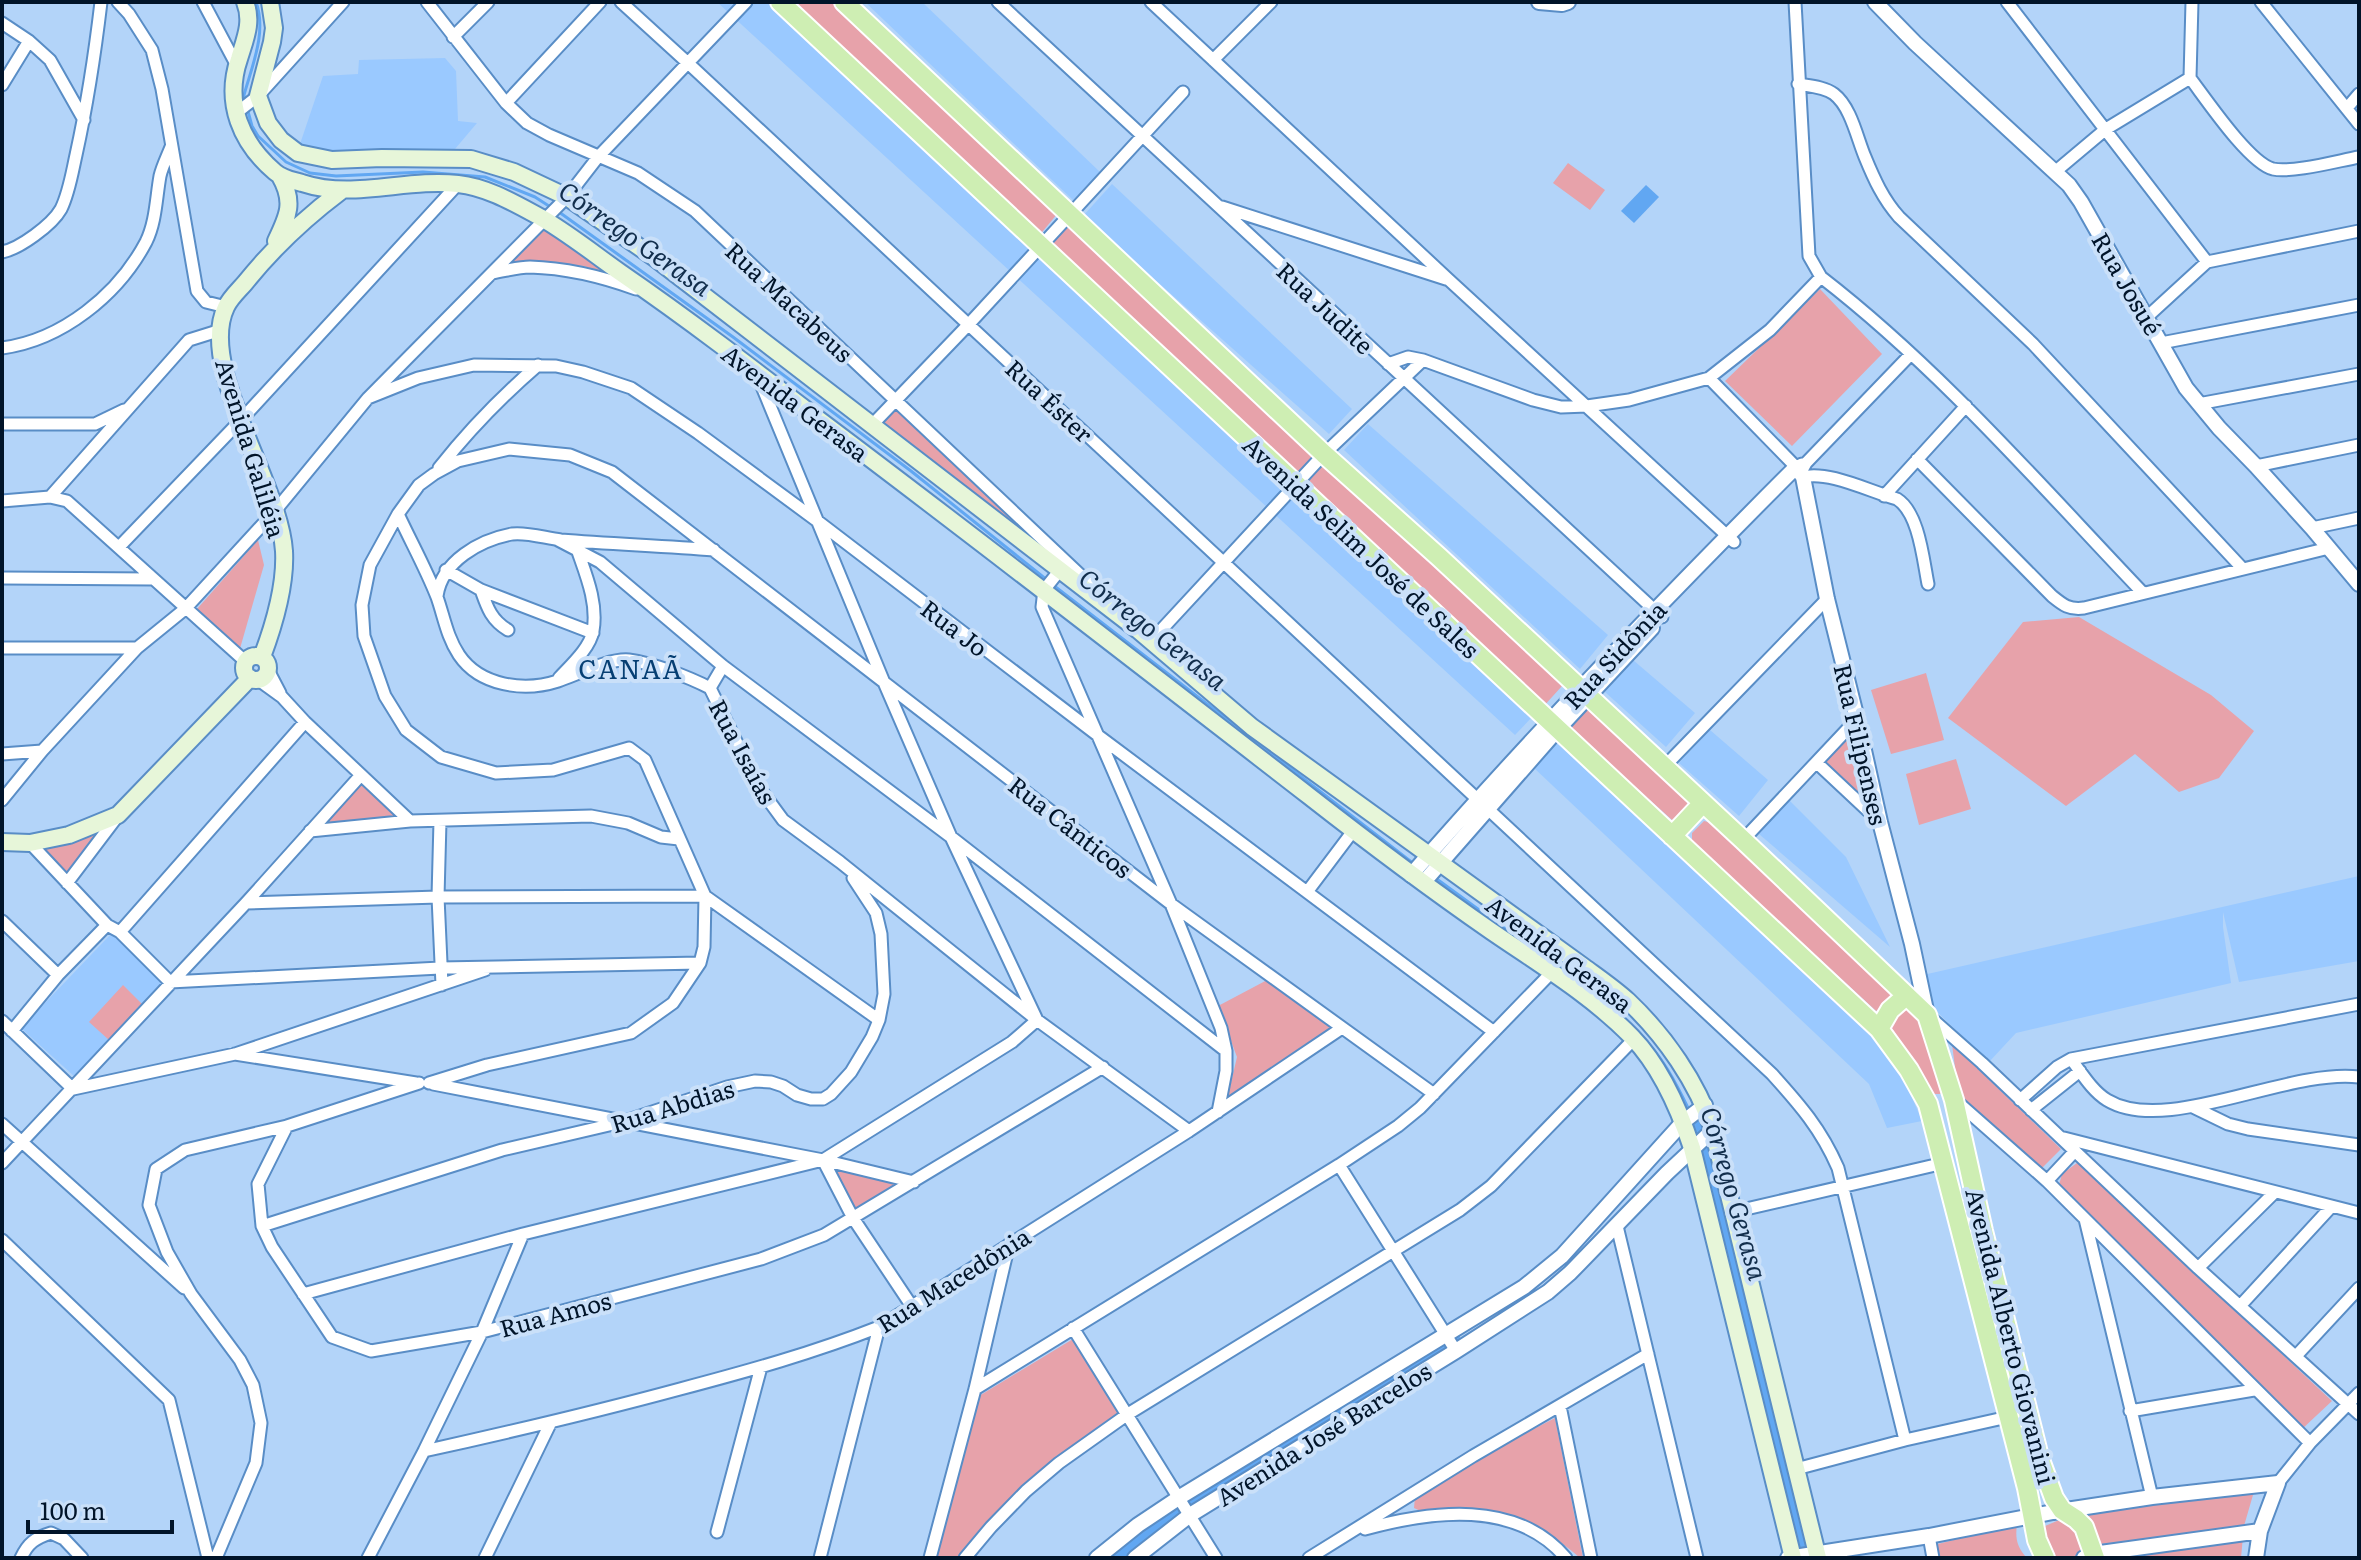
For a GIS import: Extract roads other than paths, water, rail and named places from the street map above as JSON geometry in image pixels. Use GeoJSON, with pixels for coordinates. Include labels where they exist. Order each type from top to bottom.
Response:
{"type":"FeatureCollection","features":[{"type":"Feature","properties":{"kind":"main road","name":"Avenida Gerasa"},"geometry":{"type":"LineString","coordinates":[[245,2],[249,26],[236,64],[233,86],[245,106],[268,123],[281,140],[298,153],[332,160],[471,159],[514,172],[655,258],[1144,635],[1551,973],[1602,1009],[1634,1039],[1650,1059],[1672,1098],[1692,1116]]}},
{"type":"Feature","properties":{"kind":"main road"},"geometry":{"type":"LineString","coordinates":[[245,106],[274,28],[270,2]]}},
{"type":"Feature","properties":{"kind":"main road","name":"Avenida Selim José de Sales"},"geometry":{"type":"LineString","coordinates":[[780,2],[1879,1029],[1909,1070],[1928,1104]]}},
{"type":"Feature","properties":{"kind":"main road","name":"Avenida Selim José de Sales"},"geometry":{"type":"LineString","coordinates":[[844,2],[1927,1015]]}},
{"type":"Feature","properties":{"kind":"main road","name":"Avenida Gerasa"},"geometry":{"type":"LineString","coordinates":[[245,106],[250,147],[280,176],[313,187],[341,191],[458,184],[492,193],[547,217],[1045,588],[1353,831],[1426,869],[1630,1003],[1658,1035],[1695,1087],[1692,1116],[1803,1556]]}},
{"type":"Feature","properties":{"kind":"main road"},"geometry":{"type":"LineString","coordinates":[[280,176],[287,189],[289,206],[301,202],[314,210]]}},
{"type":"Feature","properties":{"kind":"main road","name":"Avenida Galiléia"},"geometry":{"type":"LineString","coordinates":[[2,842],[30,843],[69,835],[118,815],[256,669],[271,634],[281,588],[284,550],[275,511],[224,375],[221,330],[226,307],[269,253],[314,210],[341,191]]}},
{"type":"Feature","properties":{"kind":"main road","name":"Avenida Galiléia"},"geometry":{"type":"LineString","coordinates":[[269,253],[287,220],[289,206]]}},
{"type":"Feature","properties":{"kind":"main road"},"geometry":{"type":"LineString","coordinates":[[1672,836],[1703,803]]}},
{"type":"Feature","properties":{"kind":"main road"},"geometry":{"type":"LineString","coordinates":[[1879,1029],[1890,1010],[1906,996]]}},
{"type":"Feature","properties":{"kind":"main road"},"geometry":{"type":"LineString","coordinates":[[1927,1015],[1954,1100],[1928,1104]]}},
{"type":"Feature","properties":{"kind":"main road","name":"Avenida Alberto Giovanini"},"geometry":{"type":"LineString","coordinates":[[1954,1100],[2039,1457],[2048,1486],[2062,1510],[2084,1527],[2092,1545],[2091,1557]]}},
{"type":"Feature","properties":{"kind":"main road","name":"Avenida Alberto Giovanini"},"geometry":{"type":"LineString","coordinates":[[1928,1104],[2034,1517],[2037,1540],[2045,1558]]}},
{"type":"Feature","properties":{"kind":"main road"},"geometry":{"type":"LineString","coordinates":[[1692,1116],[1700,1140]]}},
{"type":"Feature","properties":{"kind":"main road","name":"Avenida Gerasa"},"geometry":{"type":"LineString","coordinates":[[1700,1140],[1733,1212],[1796,1469],[1803,1556]]}},
{"type":"Feature","properties":{"kind":"main road"},"geometry":{"type":"LineString","coordinates":[[1963,1237],[1983,1231]]}},
{"type":"Feature","properties":{"kind":"street"},"geometry":{"type":"LineString","coordinates":[[2,252],[12,250],[38,232],[60,211],[84,121],[101,2]]}},
{"type":"Feature","properties":{"kind":"street"},"geometry":{"type":"LineString","coordinates":[[118,2],[152,50],[162,89],[197,291],[206,302],[226,307]]}},
{"type":"Feature","properties":{"kind":"street"},"geometry":{"type":"LineString","coordinates":[[203,2],[236,64]]}},
{"type":"Feature","properties":{"kind":"street"},"geometry":{"type":"LineString","coordinates":[[245,106],[343,2]]}},
{"type":"Feature","properties":{"kind":"street","name":"Rua Macabeus"},"geometry":{"type":"LineString","coordinates":[[427,2],[506,103],[527,123],[638,173],[695,211],[1144,635]]}},
{"type":"Feature","properties":{"kind":"street"},"geometry":{"type":"LineString","coordinates":[[453,37],[488,2]]}},
{"type":"Feature","properties":{"kind":"street"},"geometry":{"type":"LineString","coordinates":[[506,103],[600,2]]}},
{"type":"Feature","properties":{"kind":"street","name":"Rua Éster"},"geometry":{"type":"LineString","coordinates":[[621,2],[1483,803],[1772,1074],[1807,1112],[1829,1147],[1843,1186],[1905,1440]]}},
{"type":"Feature","properties":{"kind":"street"},"geometry":{"type":"LineString","coordinates":[[2,800],[42,751],[137,648],[185,609],[275,511],[368,398],[564,200],[598,157],[746,2]]}},
{"type":"Feature","properties":{"kind":"street","name":"Rua Judite"},"geometry":{"type":"LineString","coordinates":[[998,2],[1658,614]]}},
{"type":"Feature","properties":{"kind":"street"},"geometry":{"type":"LineString","coordinates":[[1151,2],[1731,539]]}},
{"type":"Feature","properties":{"kind":"street"},"geometry":{"type":"LineString","coordinates":[[1213,60],[1271,2]]}},
{"type":"Feature","properties":{"kind":"street"},"geometry":{"type":"LineString","coordinates":[[1539,2],[1568,2]]}},
{"type":"Feature","properties":{"kind":"street"},"geometry":{"type":"LineString","coordinates":[[1795,2],[1809,256],[1821,277],[1966,406],[2143,593]]}},
{"type":"Feature","properties":{"kind":"street","name":"Rua Josué"},"geometry":{"type":"LineString","coordinates":[[1875,2],[1915,43],[2056,171],[2081,202],[2186,388],[2359,584]]}},
{"type":"Feature","properties":{"kind":"street"},"geometry":{"type":"LineString","coordinates":[[2007,2],[2207,262]]}},
{"type":"Feature","properties":{"kind":"street"},"geometry":{"type":"LineString","coordinates":[[2192,2],[2190,78],[2239,140],[2266,166],[2276,170],[2290,169],[2359,157]]}},
{"type":"Feature","properties":{"kind":"street"},"geometry":{"type":"LineString","coordinates":[[2261,2],[2359,124]]}},
{"type":"Feature","properties":{"kind":"street"},"geometry":{"type":"LineString","coordinates":[[2,23],[50,60],[84,121]]}},
{"type":"Feature","properties":{"kind":"street"},"geometry":{"type":"LineString","coordinates":[[2,85],[29,41]]}},
{"type":"Feature","properties":{"kind":"street"},"geometry":{"type":"LineString","coordinates":[[2056,171],[2106,129],[2190,78]]}},
{"type":"Feature","properties":{"kind":"street"},"geometry":{"type":"LineString","coordinates":[[1798,84],[1819,87],[1835,95],[1845,107],[1878,187],[1899,217],[2033,344],[2242,568]]}},
{"type":"Feature","properties":{"kind":"street"},"geometry":{"type":"LineString","coordinates":[[871,426],[1183,92]]}},
{"type":"Feature","properties":{"kind":"street"},"geometry":{"type":"LineString","coordinates":[[2347,108],[2359,94]]}},
{"type":"Feature","properties":{"kind":"street"},"geometry":{"type":"LineString","coordinates":[[2,348],[56,331],[95,306],[123,275],[146,241],[156,209],[161,174],[171,147]]}},
{"type":"Feature","properties":{"kind":"street"},"geometry":{"type":"LineString","coordinates":[[119,547],[241,420],[458,184]]}},
{"type":"Feature","properties":{"kind":"street"},"geometry":{"type":"LineString","coordinates":[[1218,206],[1449,280]]}},
{"type":"Feature","properties":{"kind":"street"},"geometry":{"type":"LineString","coordinates":[[2147,317],[2207,262],[2359,231]]}},
{"type":"Feature","properties":{"kind":"street"},"geometry":{"type":"LineString","coordinates":[[492,273],[528,267],[566,271],[652,294]]}},
{"type":"Feature","properties":{"kind":"street"},"geometry":{"type":"LineString","coordinates":[[1388,364],[1408,357],[1423,360],[1533,400],[1561,407],[1629,400],[1709,378],[1770,330],[1821,277]]}},
{"type":"Feature","properties":{"kind":"street"},"geometry":{"type":"LineString","coordinates":[[2161,343],[2359,305]]}},
{"type":"Feature","properties":{"kind":"street"},"geometry":{"type":"LineString","coordinates":[[50,497],[189,340],[221,330]]}},
{"type":"Feature","properties":{"kind":"street","name":"Rua Sidônia"},"geometry":{"type":"LineString","coordinates":[[1426,869],[1658,614],[1802,470],[1911,354]]}},
{"type":"Feature","properties":{"kind":"street"},"geometry":{"type":"LineString","coordinates":[[1144,635],[1224,561],[1324,454],[1423,360]]}},
{"type":"Feature","properties":{"kind":"street","name":"Rua Jo"},"geometry":{"type":"LineString","coordinates":[[368,398],[418,378],[474,365],[538,365],[583,372],[631,388],[820,523],[1494,1032]]}},
{"type":"Feature","properties":{"kind":"street"},"geometry":{"type":"LineString","coordinates":[[434,474],[499,399],[538,365]]}},
{"type":"Feature","properties":{"kind":"street"},"geometry":{"type":"LineString","coordinates":[[303,1294],[523,1234],[823,1160],[1012,1042],[1037,1020],[951,837],[883,680],[756,371]]}},
{"type":"Feature","properties":{"kind":"street"},"geometry":{"type":"LineString","coordinates":[[2198,404],[2359,374]]}},
{"type":"Feature","properties":{"kind":"street"},"geometry":{"type":"LineString","coordinates":[[1709,378],[1802,470],[1903,503],[1913,518],[1928,584]]}},
{"type":"Feature","properties":{"kind":"street"},"geometry":{"type":"LineString","coordinates":[[2,424],[95,424],[132,406]]}},
{"type":"Feature","properties":{"kind":"street"},"geometry":{"type":"LineString","coordinates":[[1884,496],[1966,406]]}},
{"type":"Feature","properties":{"kind":"street"},"geometry":{"type":"LineString","coordinates":[[2256,466],[2359,445]]}},
{"type":"Feature","properties":{"kind":"street"},"geometry":{"type":"LineString","coordinates":[[216,1558],[256,1463],[261,1423],[253,1385],[240,1360],[191,1294],[167,1252],[149,1205],[156,1169],[185,1150],[287,1126],[487,1065],[631,1033],[673,1003],[700,963],[704,947],[705,896],[645,760],[629,748],[553,770],[496,773],[441,757],[406,730],[385,696],[364,636],[362,605],[370,565],[398,514],[419,485],[458,461],[509,449],[570,455],[612,472],[714,550]]}},
{"type":"Feature","properties":{"kind":"street"},"geometry":{"type":"LineString","coordinates":[[1917,459],[2064,606],[2084,608],[2329,548]]}},
{"type":"Feature","properties":{"kind":"street","name":"Rua Filipenses"},"geometry":{"type":"LineString","coordinates":[[1802,470],[1827,599],[1880,822],[1898,884],[1927,1015]]}},
{"type":"Feature","properties":{"kind":"street"},"geometry":{"type":"LineString","coordinates":[[2,501],[50,497],[67,501],[256,669],[305,722],[410,821]]}},
{"type":"Feature","properties":{"kind":"street","name":"Rua Isaías"},"geometry":{"type":"LineString","coordinates":[[398,514],[437,596],[452,642],[474,672],[493,681],[535,685],[627,660],[675,673],[710,688],[758,786],[783,820],[1037,1020],[1189,1131]]}},
{"type":"Feature","properties":{"kind":"street"},"geometry":{"type":"LineString","coordinates":[[2312,528],[2359,518]]}},
{"type":"Feature","properties":{"kind":"street"},"geometry":{"type":"LineString","coordinates":[[437,596],[438,585],[446,570],[481,542],[516,534],[558,540],[714,550]]}},
{"type":"Feature","properties":{"kind":"street"},"geometry":{"type":"LineString","coordinates":[[558,540],[600,562],[723,666],[951,837],[1226,1051]]}},
{"type":"Feature","properties":{"kind":"street"},"geometry":{"type":"LineString","coordinates":[[556,681],[578,657],[593,633],[593,599],[577,549]]}},
{"type":"Feature","properties":{"kind":"street","name":"Rua Cânticos"},"geometry":{"type":"LineString","coordinates":[[714,550],[1171,904],[1434,1094]]}},
{"type":"Feature","properties":{"kind":"street"},"geometry":{"type":"LineString","coordinates":[[446,570],[481,590],[593,633]]}},
{"type":"Feature","properties":{"kind":"street"},"geometry":{"type":"LineString","coordinates":[[1058,571],[1045,588],[1042,607],[1100,737],[1221,1028],[1226,1071],[1218,1112]]}},
{"type":"Feature","properties":{"kind":"street"},"geometry":{"type":"LineString","coordinates":[[2,578],[153,579]]}},
{"type":"Feature","properties":{"kind":"street"},"geometry":{"type":"LineString","coordinates":[[481,590],[488,610],[497,623],[508,630]]}},
{"type":"Feature","properties":{"kind":"street"},"geometry":{"type":"LineString","coordinates":[[1664,767],[1827,599]]}},
{"type":"Feature","properties":{"kind":"street"},"geometry":{"type":"LineString","coordinates":[[2,648],[137,648]]}},
{"type":"Feature","properties":{"kind":"street"},"geometry":{"type":"LineString","coordinates":[[710,688],[723,666]]}},
{"type":"Feature","properties":{"kind":"street"},"geometry":{"type":"LineString","coordinates":[[1743,840],[1857,719]]}},
{"type":"Feature","properties":{"kind":"street"},"geometry":{"type":"LineString","coordinates":[[120,932],[305,722]]}},
{"type":"Feature","properties":{"kind":"street"},"geometry":{"type":"LineString","coordinates":[[2,754],[42,751]]}},
{"type":"Feature","properties":{"kind":"street"},"geometry":{"type":"LineString","coordinates":[[1817,763],[1880,822]]}},
{"type":"Feature","properties":{"kind":"street"},"geometry":{"type":"LineString","coordinates":[[2,1163],[246,903],[361,775]]}},
{"type":"Feature","properties":{"kind":"street"},"geometry":{"type":"LineString","coordinates":[[67,883],[118,815]]}},
{"type":"Feature","properties":{"kind":"street"},"geometry":{"type":"LineString","coordinates":[[310,831],[410,821],[591,816],[628,823],[661,837],[679,839]]}},
{"type":"Feature","properties":{"kind":"street"},"geometry":{"type":"LineString","coordinates":[[440,821],[438,897],[442,985]]}},
{"type":"Feature","properties":{"kind":"street"},"geometry":{"type":"LineString","coordinates":[[1307,892],[1353,831]]}},
{"type":"Feature","properties":{"kind":"street"},"geometry":{"type":"LineString","coordinates":[[30,843],[107,925],[120,932],[170,982],[495,966],[700,963]]}},
{"type":"Feature","properties":{"kind":"street","name":"Rua Abdias"},"geometry":{"type":"LineString","coordinates":[[262,1226],[502,1150],[622,1122],[727,1087],[755,1081],[771,1082],[811,1099],[823,1099],[831,1094],[851,1072],[872,1037],[884,994],[881,934],[876,913],[840,862]]}},
{"type":"Feature","properties":{"kind":"street"},"geometry":{"type":"LineString","coordinates":[[246,903],[438,897],[705,896],[879,1020]]}},
{"type":"Feature","properties":{"kind":"street"},"geometry":{"type":"LineString","coordinates":[[2,921],[58,975]]}},
{"type":"Feature","properties":{"kind":"street"},"geometry":{"type":"LineString","coordinates":[[12,1031],[58,975],[107,925]]}},
{"type":"Feature","properties":{"kind":"street"},"geometry":{"type":"LineString","coordinates":[[73,1089],[235,1054],[495,966]]}},
{"type":"Feature","properties":{"kind":"street"},"geometry":{"type":"LineString","coordinates":[[975,1389],[1398,1126],[1434,1094],[1551,973]]}},
{"type":"Feature","properties":{"kind":"street"},"geometry":{"type":"LineString","coordinates":[[2020,1100],[2057,1067],[2071,1059],[2359,1004]]}},
{"type":"Feature","properties":{"kind":"street"},"geometry":{"type":"LineString","coordinates":[[1927,1015],[2359,1414]]}},
{"type":"Feature","properties":{"kind":"street"},"geometry":{"type":"LineString","coordinates":[[2,1021],[73,1089]]}},
{"type":"Feature","properties":{"kind":"street","name":"Rua Macedônia"},"geometry":{"type":"LineString","coordinates":[[424,1451],[550,1424],[761,1367],[823,1349],[879,1327],[1189,1131],[1342,1028]]}},
{"type":"Feature","properties":{"kind":"street"},"geometry":{"type":"LineString","coordinates":[[965,1558],[1026,1491],[1059,1463],[1128,1414],[1460,1210],[1491,1186],[1634,1039]]}},
{"type":"Feature","properties":{"kind":"street"},"geometry":{"type":"LineString","coordinates":[[235,1054],[424,1083],[823,1160],[914,1182]]}},
{"type":"Feature","properties":{"kind":"street"},"geometry":{"type":"LineString","coordinates":[[2071,1059],[2107,1100],[2148,1110],[2193,1107],[2327,1077],[2359,1077]]}},
{"type":"Feature","properties":{"kind":"street","name":"Rua Amos"},"geometry":{"type":"LineString","coordinates":[[287,1126],[258,1184],[262,1226],[272,1247],[332,1337],[371,1351],[482,1332],[761,1259],[824,1235],[1103,1067]]}},
{"type":"Feature","properties":{"kind":"street"},"geometry":{"type":"LineString","coordinates":[[2031,1110],[2080,1071]]}},
{"type":"Feature","properties":{"kind":"street"},"geometry":{"type":"LineString","coordinates":[[1954,1100],[2047,1181],[2310,1443]]}},
{"type":"Feature","properties":{"kind":"street"},"geometry":{"type":"LineString","coordinates":[[2193,1107],[2228,1124],[2248,1129],[2359,1145]]}},
{"type":"Feature","properties":{"kind":"street","name":"Avenida José Barcelos"},"geometry":{"type":"LineString","coordinates":[[1451,1343],[1562,1256],[1692,1116]]}},
{"type":"Feature","properties":{"kind":"street"},"geometry":{"type":"LineString","coordinates":[[2,1124],[191,1294]]}},
{"type":"Feature","properties":{"kind":"street"},"geometry":{"type":"LineString","coordinates":[[2059,1137],[2359,1213]]}},
{"type":"Feature","properties":{"kind":"street","name":"Avenida José Barcelos"},"geometry":{"type":"LineString","coordinates":[[1097,1558],[1138,1525],[1185,1506],[1451,1343],[1548,1292],[1700,1140]]}},
{"type":"Feature","properties":{"kind":"street"},"geometry":{"type":"LineString","coordinates":[[2047,1181],[2075,1151]]}},
{"type":"Feature","properties":{"kind":"street"},"geometry":{"type":"LineString","coordinates":[[823,1160],[853,1218],[911,1305]]}},
{"type":"Feature","properties":{"kind":"street"},"geometry":{"type":"LineString","coordinates":[[1733,1212],[1944,1163]]}},
{"type":"Feature","properties":{"kind":"street"},"geometry":{"type":"LineString","coordinates":[[1339,1165],[1451,1343]]}},
{"type":"Feature","properties":{"kind":"street"},"geometry":{"type":"LineString","coordinates":[[2198,1268],[2274,1193]]}},
{"type":"Feature","properties":{"kind":"street"},"geometry":{"type":"LineString","coordinates":[[2240,1306],[2331,1207]]}},
{"type":"Feature","properties":{"kind":"street"},"geometry":{"type":"LineString","coordinates":[[2084,1219],[2152,1497]]}},
{"type":"Feature","properties":{"kind":"street"},"geometry":{"type":"LineString","coordinates":[[1617,1226],[1697,1558]]}},
{"type":"Feature","properties":{"kind":"street"},"geometry":{"type":"LineString","coordinates":[[368,1558],[482,1332],[523,1234]]}},
{"type":"Feature","properties":{"kind":"street"},"geometry":{"type":"LineString","coordinates":[[2,1240],[169,1400],[208,1558]]}},
{"type":"Feature","properties":{"kind":"street"},"geometry":{"type":"LineString","coordinates":[[930,1558],[975,1389],[1009,1244]]}},
{"type":"Feature","properties":{"kind":"street"},"geometry":{"type":"LineString","coordinates":[[2296,1356],[2359,1288]]}},
{"type":"Feature","properties":{"kind":"street"},"geometry":{"type":"LineString","coordinates":[[820,1558],[879,1327]]}},
{"type":"Feature","properties":{"kind":"street"},"geometry":{"type":"LineString","coordinates":[[1073,1328],[1216,1558]]}},
{"type":"Feature","properties":{"kind":"street"},"geometry":{"type":"LineString","coordinates":[[1309,1558],[1473,1456],[1648,1354]]}},
{"type":"Feature","properties":{"kind":"street"},"geometry":{"type":"LineString","coordinates":[[717,1532],[761,1367]]}},
{"type":"Feature","properties":{"kind":"street"},"geometry":{"type":"LineString","coordinates":[[2130,1411],[2254,1390]]}},
{"type":"Feature","properties":{"kind":"street"},"geometry":{"type":"LineString","coordinates":[[2256,1558],[2260,1531],[2278,1483],[2310,1443],[2359,1393]]}},
{"type":"Feature","properties":{"kind":"street"},"geometry":{"type":"LineString","coordinates":[[1560,1406],[1591,1558]]}},
{"type":"Feature","properties":{"kind":"street"},"geometry":{"type":"LineString","coordinates":[[1796,1469],[2008,1417]]}},
{"type":"Feature","properties":{"kind":"street"},"geometry":{"type":"LineString","coordinates":[[485,1558],[550,1424]]}},
{"type":"Feature","properties":{"kind":"street"},"geometry":{"type":"LineString","coordinates":[[1803,1556],[2062,1510],[2278,1483]]}},
{"type":"Feature","properties":{"kind":"street"},"geometry":{"type":"LineString","coordinates":[[1402,1502],[1405,1518]]}},
{"type":"Feature","properties":{"kind":"street","name":"Avenida José Barcelos"},"geometry":{"type":"LineString","coordinates":[[1135,1558],[1185,1506]]}},
{"type":"Feature","properties":{"kind":"street"},"geometry":{"type":"LineString","coordinates":[[1350,1533],[1405,1518],[1457,1514],[1511,1521],[1527,1527],[1549,1541],[1566,1558]]}},
{"type":"Feature","properties":{"kind":"street"},"geometry":{"type":"LineString","coordinates":[[2091,1557],[2260,1531]]}},
{"type":"Feature","properties":{"kind":"street"},"geometry":{"type":"LineString","coordinates":[[21,1558],[27,1545],[37,1537],[51,1533],[64,1539],[82,1558]]}},
{"type":"Feature","properties":{"kind":"street"},"geometry":{"type":"LineString","coordinates":[[1929,1536],[1933,1558]]}},
{"type":"Feature","properties":{"kind":"waterway","name":"Córrego Gerasa"},"geometry":{"type":"LineString","coordinates":[[245,101],[259,37],[256,2]]}},
{"type":"Feature","properties":{"kind":"waterway","name":"Córrego Gerasa"},"geometry":{"type":"LineString","coordinates":[[247,108],[258,136],[286,162],[310,173],[336,176],[423,172],[485,177],[535,197],[552,208]]}},
{"type":"Feature","properties":{"kind":"waterway","name":"Córrego Gerasa"},"geometry":{"type":"LineString","coordinates":[[559,212],[733,337],[911,471],[1047,580]]}},
{"type":"Feature","properties":{"kind":"waterway","name":"Córrego Gerasa"},"geometry":{"type":"LineString","coordinates":[[1053,585],[1414,864]]}},
{"type":"Feature","properties":{"kind":"waterway","name":"Córrego Gerasa"},"geometry":{"type":"LineString","coordinates":[[1434,877],[1596,995]]}},
{"type":"Feature","properties":{"kind":"waterway","name":"Córrego Gerasa"},"geometry":{"type":"LineString","coordinates":[[1638,1032],[1661,1059],[1690,1112]]}},
{"type":"Feature","properties":{"kind":"waterway","name":"Córrego Gerasa"},"geometry":{"type":"LineString","coordinates":[[1692,1115],[1804,1558]]}},
{"type":"Feature","properties":{"kind":"waterway"},"geometry":{"type":"LineString","coordinates":[[1111,1558],[1197,1497],[1451,1339]]}},
{"type":"Feature","properties":{"kind":"district","name":"CANAÃ"},"geometry":{"type":"Point","coordinates":[631,667]}}]}
